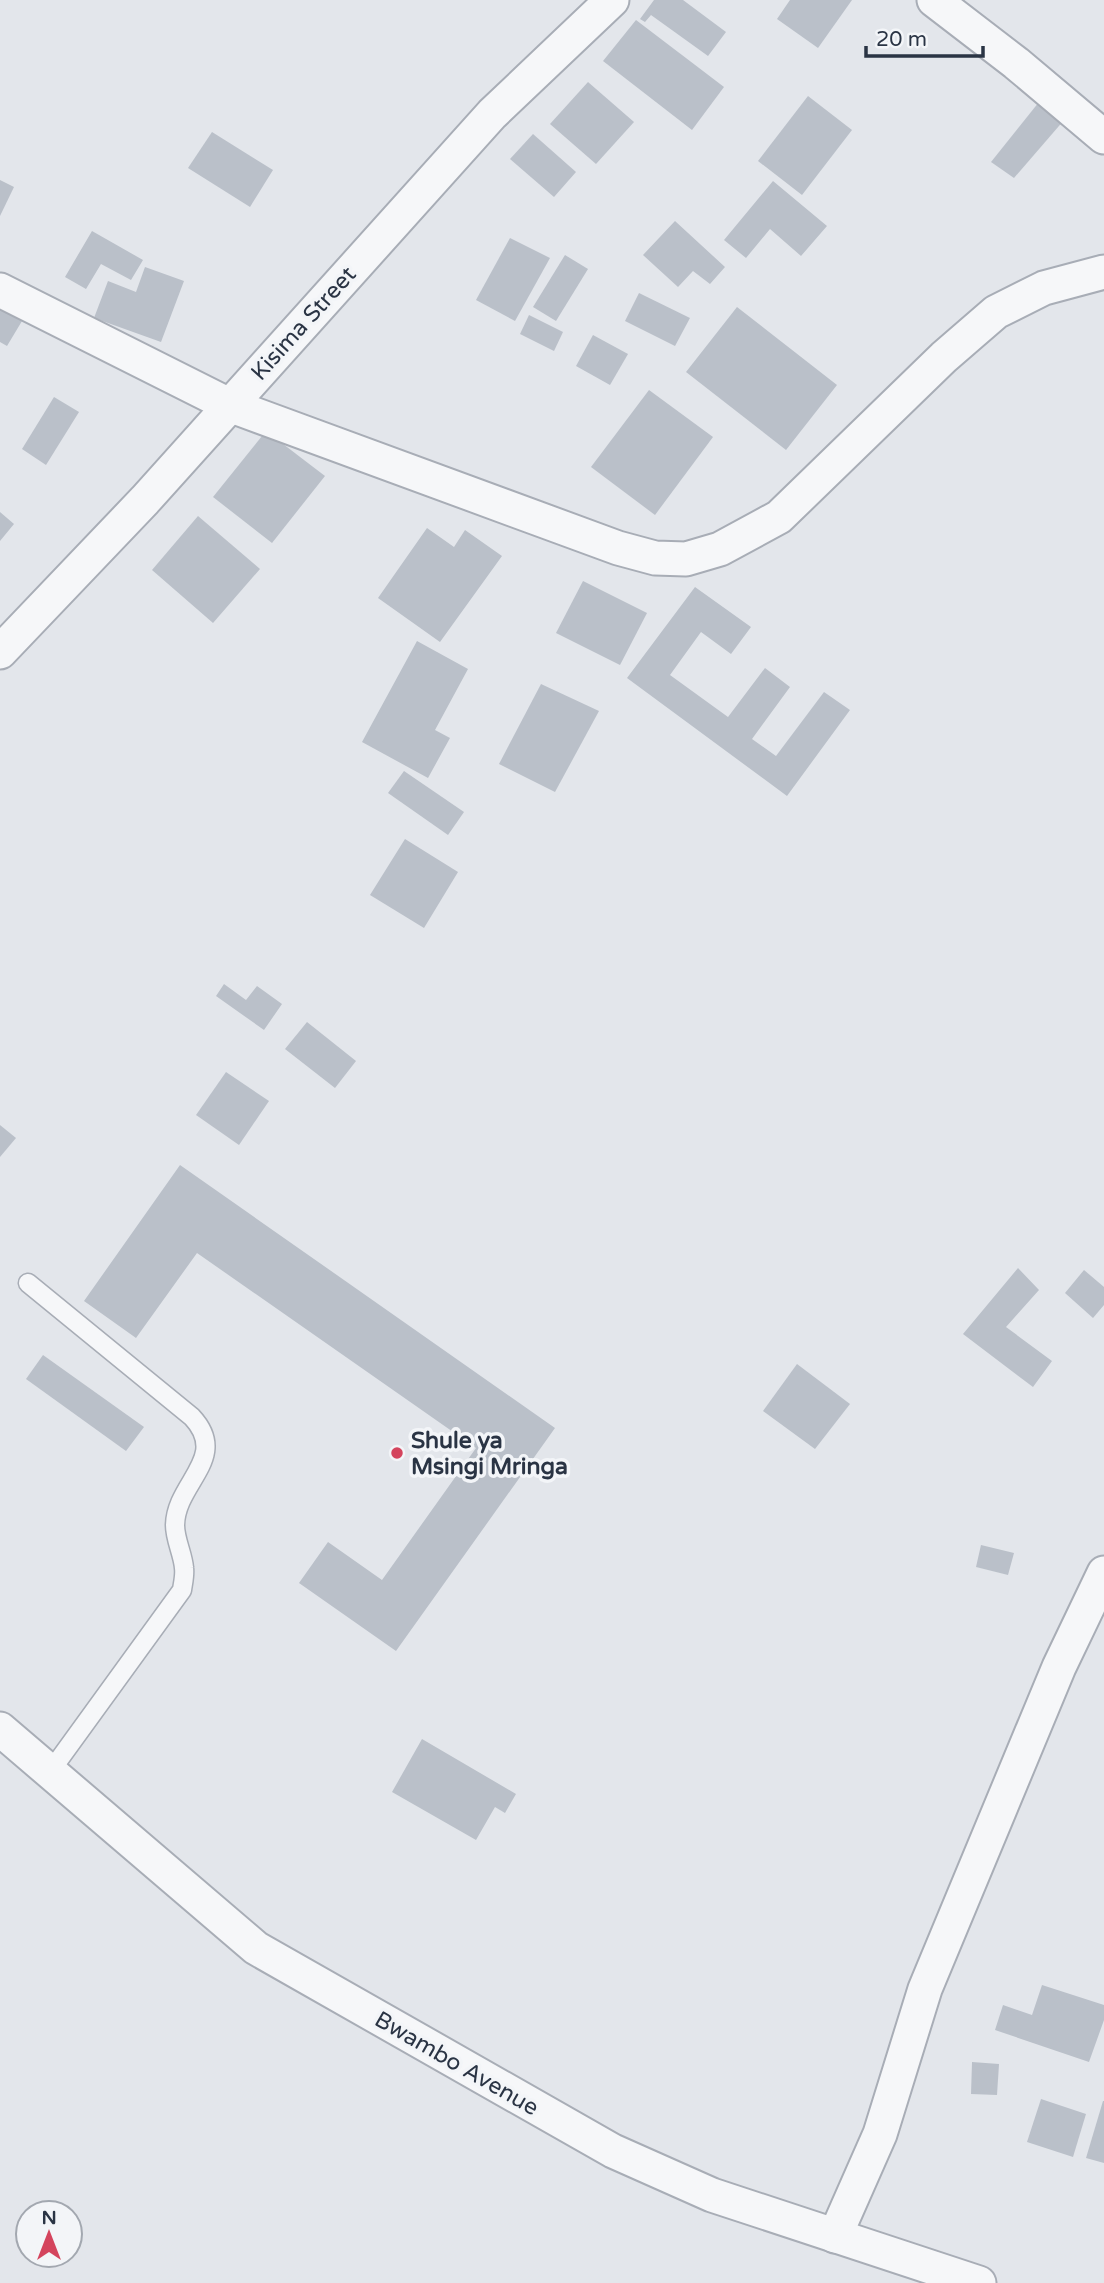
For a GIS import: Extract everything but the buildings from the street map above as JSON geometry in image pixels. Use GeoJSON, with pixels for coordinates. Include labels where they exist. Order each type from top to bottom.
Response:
{"type":"FeatureCollection","features":[{"type":"Feature","properties":{"kind":"street","name":"Kisima Street"},"geometry":{"type":"LineString","coordinates":[[0,652],[229,405],[492,114],[612,0]]}},
{"type":"Feature","properties":{"kind":"street"},"geometry":{"type":"LineString","coordinates":[[934,0],[1016,63],[1104,137]]}},
{"type":"Feature","properties":{"kind":"street"},"geometry":{"type":"LineString","coordinates":[[0,290],[229,405],[618,548],[655,558],[686,559],[720,549],[779,517],[944,357],[996,312],[1044,288],[1104,272]]}},
{"type":"Feature","properties":{"kind":"street"},"geometry":{"type":"LineString","coordinates":[[835,2236],[880,2134],[925,1989],[1059,1667],[1104,1573]]}},
{"type":"Feature","properties":{"kind":"street","name":"Bwambo Avenue"},"geometry":{"type":"LineString","coordinates":[[0,1729],[256,1948],[613,2151],[712,2195],[979,2283]]}},
{"type":"Feature","properties":{"kind":"lane"},"geometry":{"type":"LineString","coordinates":[[27,1283],[192,1417],[203,1429],[206,1442],[205,1457],[177,1509],[175,1528],[184,1568],[182,1590],[50,1772]]}},
{"type":"Feature","properties":{"kind":"place","name":"Shule ya Msingi Mringa"},"geometry":{"type":"Point","coordinates":[397,1453]}}]}
